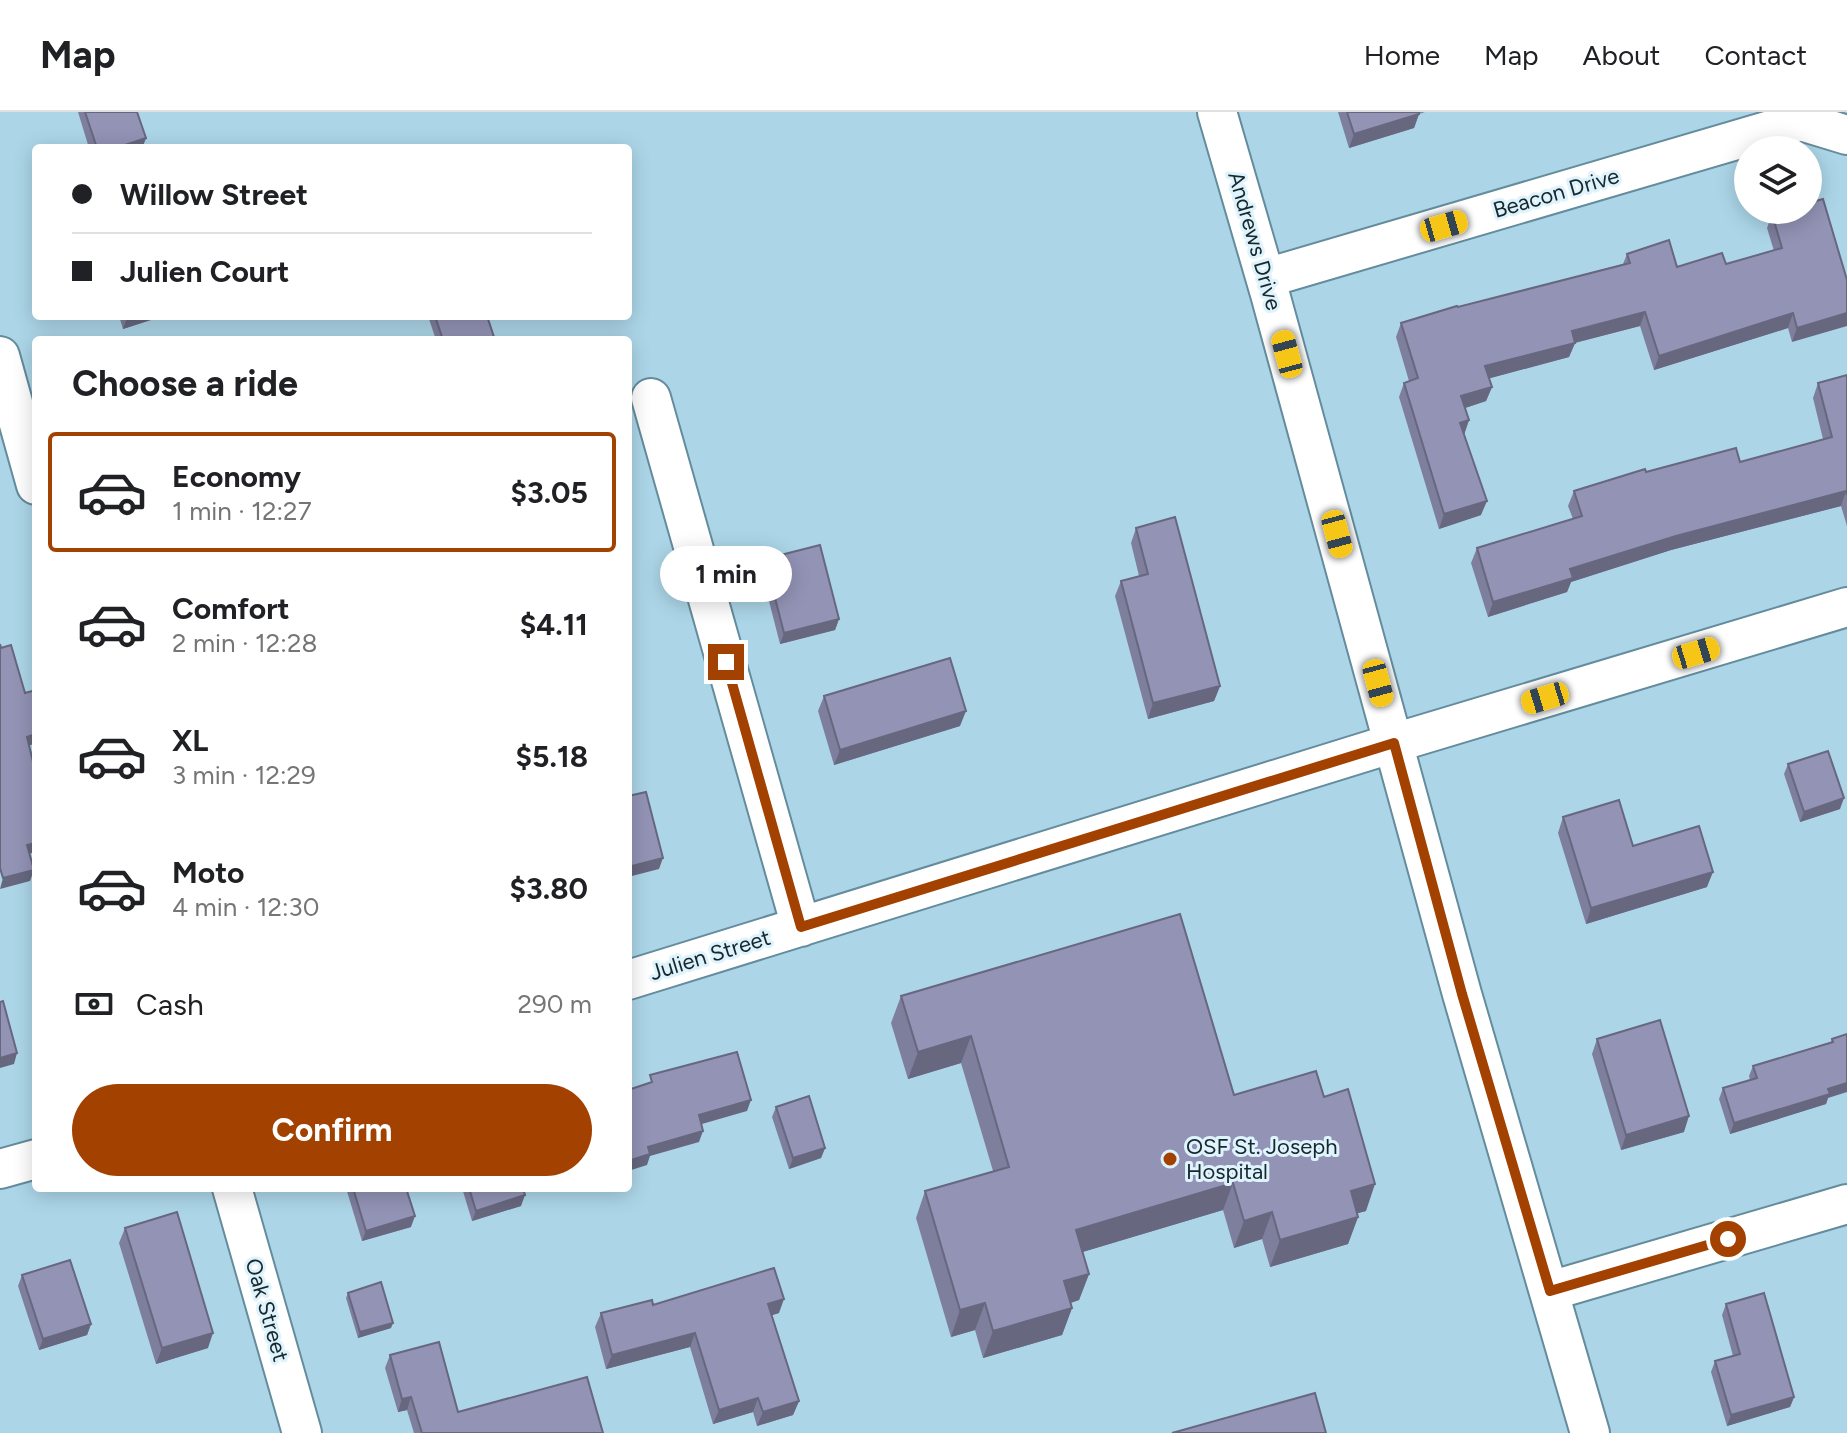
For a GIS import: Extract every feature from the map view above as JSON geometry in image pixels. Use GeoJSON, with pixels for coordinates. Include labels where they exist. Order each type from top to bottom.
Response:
{"type":"FeatureCollection","features":[{"type":"Feature","properties":{"kind":"street","name":"Andrews Drive"},"geometry":{"type":"LineString","coordinates":[[1217,112],[1266,278],[1462,994],[1590,1433]]}},
{"type":"Feature","properties":{"kind":"street","name":"Beacon Drive"},"geometry":{"type":"LineString","coordinates":[[1266,278],[1801,121],[1847,135]]}},
{"type":"Feature","properties":{"kind":"street"},"geometry":{"type":"LineString","coordinates":[[0,356],[32,471]]}},
{"type":"Feature","properties":{"kind":"street"},"geometry":{"type":"LineString","coordinates":[[651,398],[801,927]]}},
{"type":"Feature","properties":{"kind":"street","name":"Julien Street"},"geometry":{"type":"LineString","coordinates":[[632,979],[1394,743],[1847,607]]}},
{"type":"Feature","properties":{"kind":"street"},"geometry":{"type":"LineString","coordinates":[[0,1169],[32,1160]]}},
{"type":"Feature","properties":{"kind":"street","name":"Oak Street"},"geometry":{"type":"LineString","coordinates":[[233,1192],[302,1433]]}},
{"type":"Feature","properties":{"kind":"street"},"geometry":{"type":"LineString","coordinates":[[1550,1291],[1847,1204]]}},
{"type":"Feature","properties":{"kind":"building"},"geometry":{"type":"Polygon","coordinates":[[[85,112],[137,112],[146,138],[128,144],[96,144],[85,112]]]}},
{"type":"Feature","properties":{"kind":"building"},"geometry":{"type":"Polygon","coordinates":[[[1347,112],[1419,112],[1419,114],[1354,134],[1347,112]]]}},
{"type":"Feature","properties":{"kind":"building"},"geometry":{"type":"Polygon","coordinates":[[[1822,199],[1847,280],[1847,313],[1797,328],[1793,313],[1659,356],[1645,312],[1572,331],[1575,343],[1485,366],[1492,387],[1461,396],[1469,420],[1460,423],[1487,501],[1444,514],[1404,383],[1418,378],[1401,323],[1630,263],[1627,254],[1669,240],[1677,267],[1722,253],[1726,264],[1782,248],[1775,224],[1822,224],[1822,199]]]}},
{"type":"Feature","properties":{"kind":"building"},"geometry":{"type":"Polygon","coordinates":[[[436,320],[488,320],[494,336],[442,336],[436,320]]]}},
{"type":"Feature","properties":{"kind":"building"},"geometry":{"type":"Polygon","coordinates":[[[1847,375],[1847,495],[1846,491],[1676,536],[1570,569],[1573,578],[1493,602],[1477,548],[1582,516],[1574,491],[1645,469],[1646,472],[1736,448],[1740,462],[1832,437],[1818,383],[1847,375]]]}},
{"type":"Feature","properties":{"kind":"building"},"geometry":{"type":"Polygon","coordinates":[[[1175,517],[1220,686],[1153,703],[1121,581],[1148,574],[1136,528],[1175,517]]]}},
{"type":"Feature","properties":{"kind":"building"},"geometry":{"type":"Polygon","coordinates":[[[820,545],[839,619],[784,633],[765,559],[820,545]]]}},
{"type":"Feature","properties":{"kind":"building"},"geometry":{"type":"Polygon","coordinates":[[[0,644],[1,648],[11,645],[25,693],[32,691],[32,735],[27,737],[32,758],[32,844],[27,845],[32,871],[3,878],[0,868],[0,644]]]}},
{"type":"Feature","properties":{"kind":"building"},"geometry":{"type":"Polygon","coordinates":[[[950,658],[966,711],[840,750],[824,696],[950,658]]]}},
{"type":"Feature","properties":{"kind":"building"},"geometry":{"type":"Polygon","coordinates":[[[1828,751],[1844,798],[1804,812],[1788,764],[1828,751]]]}},
{"type":"Feature","properties":{"kind":"building"},"geometry":{"type":"Polygon","coordinates":[[[646,792],[663,858],[632,866],[632,795],[646,792]]]}},
{"type":"Feature","properties":{"kind":"building"},"geometry":{"type":"Polygon","coordinates":[[[1619,800],[1633,846],[1699,826],[1713,872],[1591,908],[1563,817],[1619,800]]]}},
{"type":"Feature","properties":{"kind":"building","name":"OSF St. Joseph Hospital"},"geometry":{"type":"Polygon","coordinates":[[[1180,914],[1234,1095],[1316,1071],[1324,1097],[1348,1089],[1375,1184],[1351,1191],[1358,1217],[1280,1240],[1272,1212],[1244,1221],[1233,1183],[1076,1230],[1089,1274],[1064,1281],[1072,1308],[993,1331],[985,1303],[960,1310],[925,1191],[1009,1167],[971,1036],[918,1052],[901,996],[1180,914]]]}},
{"type":"Feature","properties":{"kind":"building"},"geometry":{"type":"Polygon","coordinates":[[[3,1001],[17,1053],[0,1058],[0,1002],[3,1001]]]}},
{"type":"Feature","properties":{"kind":"building"},"geometry":{"type":"Polygon","coordinates":[[[1660,1020],[1689,1116],[1626,1135],[1597,1039],[1660,1020]]]}},
{"type":"Feature","properties":{"kind":"building"},"geometry":{"type":"Polygon","coordinates":[[[1847,1034],[1847,1083],[1828,1089],[1830,1094],[1734,1123],[1723,1088],[1757,1078],[1753,1066],[1833,1042],[1832,1039],[1847,1034]]]}},
{"type":"Feature","properties":{"kind":"building"},"geometry":{"type":"Polygon","coordinates":[[[737,1052],[751,1100],[699,1115],[703,1131],[648,1147],[650,1154],[632,1160],[632,1089],[652,1082],[650,1075],[737,1052]]]}},
{"type":"Feature","properties":{"kind":"building"},"geometry":{"type":"Polygon","coordinates":[[[809,1096],[825,1148],[793,1158],[776,1107],[809,1096]]]}},
{"type":"Feature","properties":{"kind":"building"},"geometry":{"type":"Polygon","coordinates":[[[354,1192],[407,1192],[415,1216],[366,1231],[354,1192]]]}},
{"type":"Feature","properties":{"kind":"building"},"geometry":{"type":"Polygon","coordinates":[[[470,1192],[524,1192],[525,1195],[476,1211],[470,1192]]]}},
{"type":"Feature","properties":{"kind":"building"},"geometry":{"type":"Polygon","coordinates":[[[177,1212],[213,1333],[162,1348],[125,1228],[177,1212]]]}},
{"type":"Feature","properties":{"kind":"building"},"geometry":{"type":"Polygon","coordinates":[[[70,1260],[91,1324],[43,1339],[22,1275],[70,1260]]]}},
{"type":"Feature","properties":{"kind":"building"},"geometry":{"type":"Polygon","coordinates":[[[774,1268],[784,1299],[768,1304],[799,1401],[763,1412],[758,1398],[719,1410],[695,1333],[612,1355],[601,1313],[652,1300],[653,1305],[774,1268]]]}},
{"type":"Feature","properties":{"kind":"building"},"geometry":{"type":"Polygon","coordinates":[[[381,1282],[393,1323],[360,1332],[348,1293],[381,1282]]]}},
{"type":"Feature","properties":{"kind":"building"},"geometry":{"type":"Polygon","coordinates":[[[1764,1293],[1794,1397],[1731,1415],[1715,1361],[1740,1354],[1726,1304],[1764,1293]]]}},
{"type":"Feature","properties":{"kind":"building"},"geometry":{"type":"Polygon","coordinates":[[[439,1342],[458,1412],[587,1377],[603,1433],[422,1433],[411,1397],[402,1399],[390,1355],[439,1342]]]}},
{"type":"Feature","properties":{"kind":"building"},"geometry":{"type":"Polygon","coordinates":[[[1315,1393],[1326,1433],[1172,1433],[1315,1393]]]}},
{"type":"Feature","properties":{"kind":"place","name":"OSF St. Joseph Hospital"},"geometry":{"type":"Point","coordinates":[1170,1159]}},
{"type":"Feature","properties":{"kind":"route"},"geometry":{"type":"LineString","coordinates":[[726,662],[801,927],[1394,743],[1462,994],[1550,1291],[1728,1239]]}}]}
